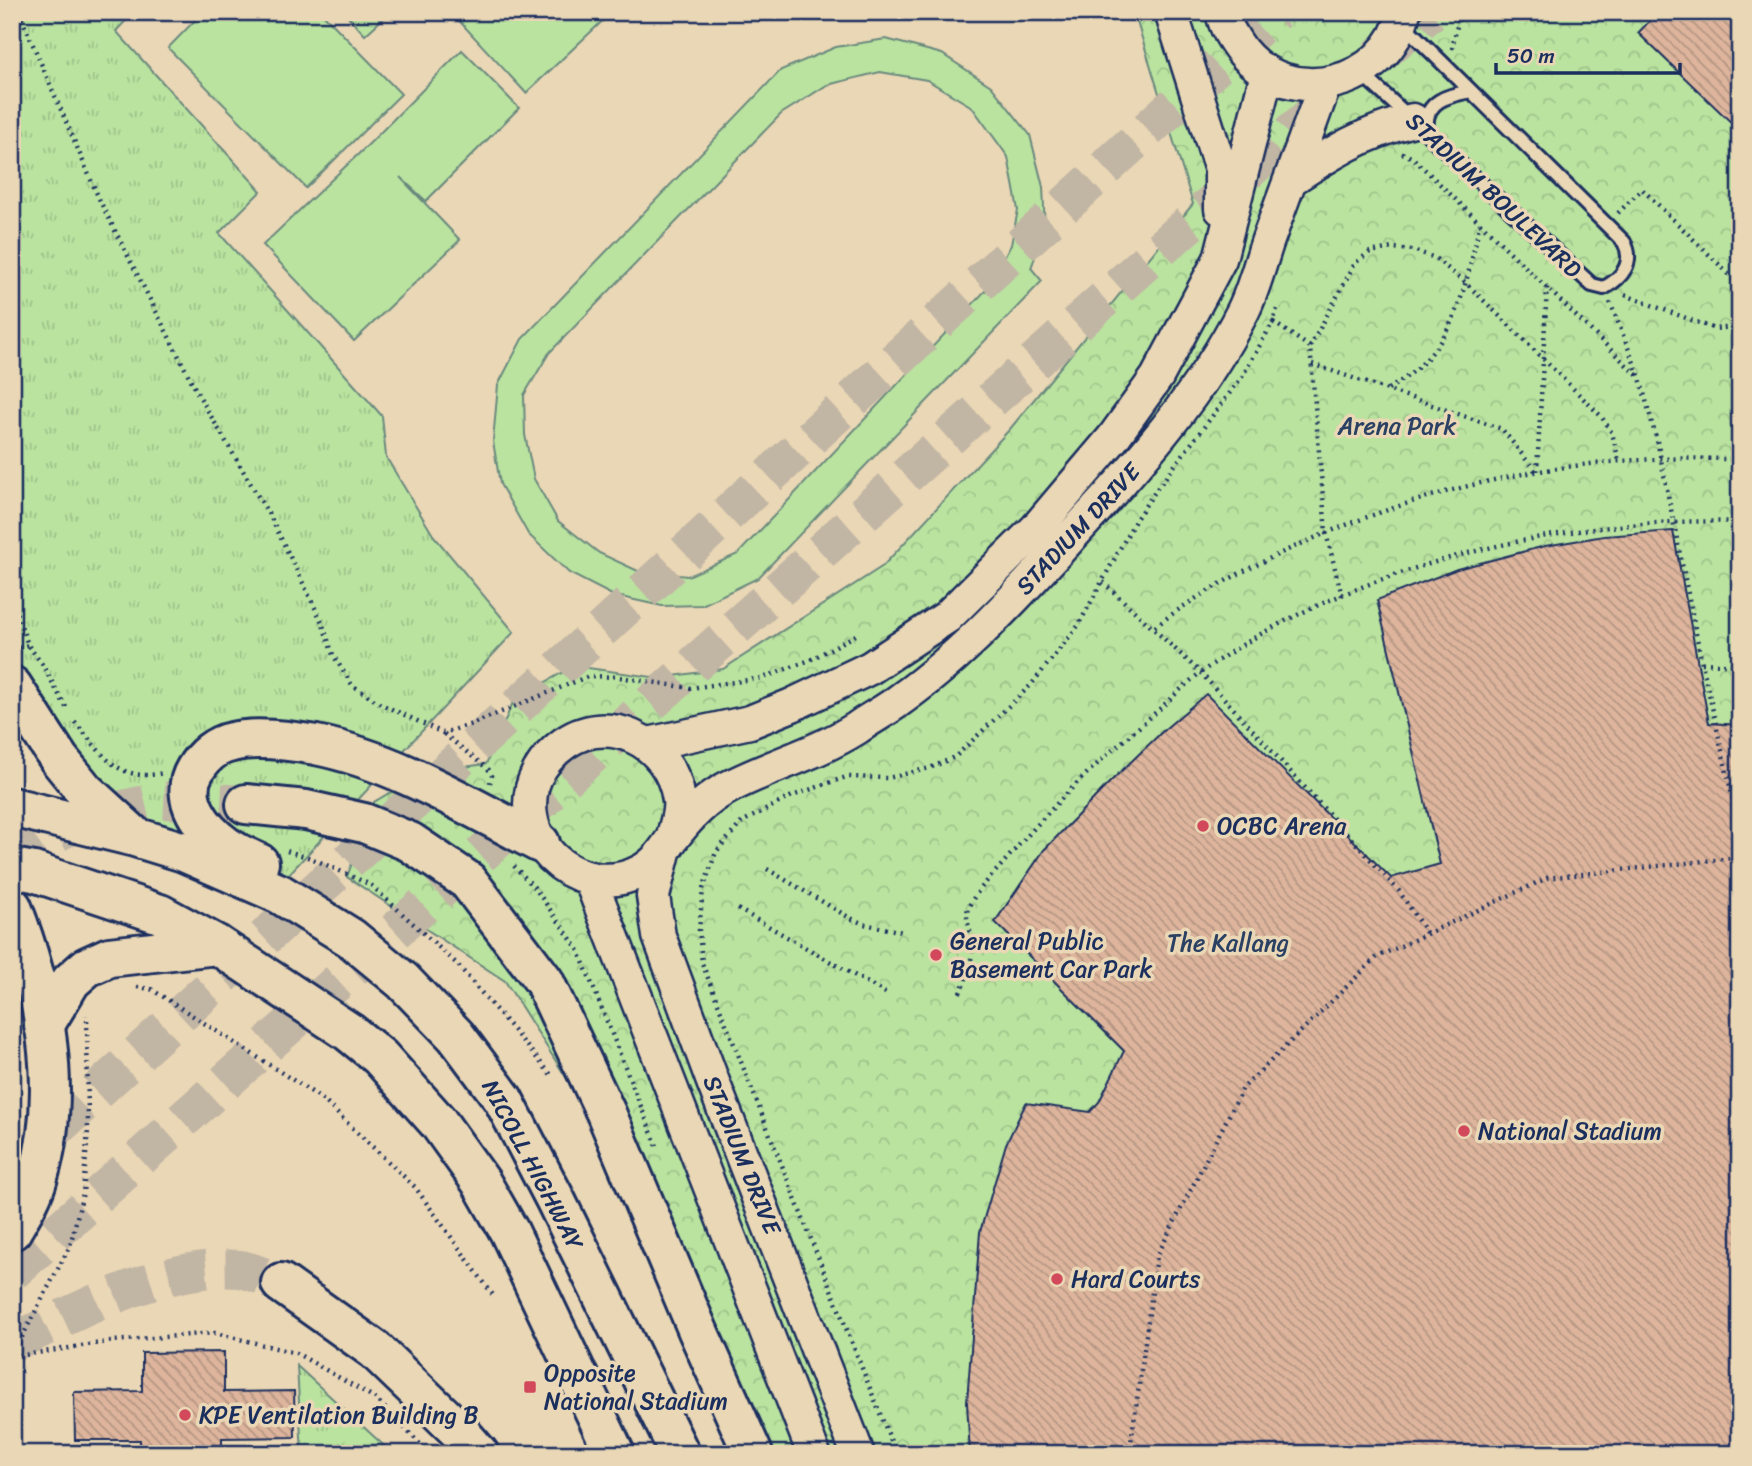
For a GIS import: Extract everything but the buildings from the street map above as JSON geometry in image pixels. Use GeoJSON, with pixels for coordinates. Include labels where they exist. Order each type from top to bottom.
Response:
{"type":"FeatureCollection","features":[{"type":"Feature","properties":{"kind":"main road"},"geometry":{"type":"LineString","coordinates":[[12,686],[59,759],[85,791],[135,837]]}},
{"type":"Feature","properties":{"kind":"main road"},"geometry":{"type":"LineString","coordinates":[[456,1036],[428,984],[373,932],[308,890],[225,846],[195,813],[189,794],[191,775],[209,752],[230,742],[254,739],[315,745],[381,763],[523,851]]}},
{"type":"Feature","properties":{"kind":"main road"},"geometry":{"type":"LineString","coordinates":[[246,804],[306,810],[364,823],[410,842],[468,881],[544,981],[606,1113],[753,1454]]}},
{"type":"Feature","properties":{"kind":"main road","name":"NICOLL HIGHWAY"},"geometry":{"type":"LineString","coordinates":[[12,807],[135,837],[184,852],[292,901],[351,938],[402,981],[456,1036],[509,1110],[680,1454]]}},
{"type":"Feature","properties":{"kind":"main road"},"geometry":{"type":"LineString","coordinates":[[12,868],[160,914],[217,945],[349,1032],[380,1058],[438,1122],[481,1182],[509,1231],[615,1454]]}},
{"type":"Feature","properties":{"kind":"main road"},"geometry":{"type":"LineString","coordinates":[[12,907],[26,943],[44,1026],[50,1069],[50,1114],[38,1178],[12,1230]]}},
{"type":"Feature","properties":{"kind":"main road"},"geometry":{"type":"LineString","coordinates":[[44,1026],[71,981],[87,967],[109,957],[217,945]]}},
{"type":"Feature","properties":{"kind":"main road"},"geometry":{"type":"LineString","coordinates":[[281,1283],[375,1350],[459,1431],[479,1454]]}},
{"type":"Feature","properties":{"kind":"street"},"geometry":{"type":"LineString","coordinates":[[1171,12],[1221,170],[1220,259]]}},
{"type":"Feature","properties":{"kind":"street","name":"STADIUM BOULEVARD"},"geometry":{"type":"LineString","coordinates":[[1222,12],[1233,40],[1248,58],[1267,73],[1295,83],[1325,84],[1361,72],[1378,59],[1392,43],[1403,18]]}},
{"type":"Feature","properties":{"kind":"street","name":"STADIUM DRIVE"},"geometry":{"type":"LineString","coordinates":[[648,744],[750,722],[870,668],[947,617],[1036,529],[1113,438],[1157,377],[1220,259],[1267,73]]}},
{"type":"Feature","properties":{"kind":"street","name":"STADIUM DRIVE"},"geometry":{"type":"LineString","coordinates":[[858,1454],[659,936],[653,896],[669,845],[680,804],[671,770],[648,744],[622,732],[593,731],[566,741],[545,760],[532,786],[530,816],[523,851],[590,879],[618,880],[643,870],[669,845],[697,810],[724,789],[816,750],[852,731],[901,699],[953,656],[1003,610],[1135,468],[1184,406],[1224,345],[1244,307],[1325,84]]}},
{"type":"Feature","properties":{"kind":"street"},"geometry":{"type":"LineString","coordinates":[[1290,180],[1339,148],[1381,129],[1421,126]]}},
{"type":"Feature","properties":{"kind":"street","name":"STADIUM DRIVE"},"geometry":{"type":"LineString","coordinates":[[590,879],[814,1454]]}},
{"type":"Feature","properties":{"kind":"lane","name":"STADIUM BOULEVARD"},"geometry":{"type":"LineString","coordinates":[[1361,72],[1591,285],[1604,288],[1626,269],[1629,255],[1624,242],[1471,91],[1403,18]]}},
{"type":"Feature","properties":{"kind":"lane"},"geometry":{"type":"LineString","coordinates":[[1421,126],[1436,102],[1453,94],[1471,91]]}},
{"type":"Feature","properties":{"kind":"path"},"geometry":{"type":"LineString","coordinates":[[19,12],[100,201],[198,394],[272,520],[322,622],[333,655],[352,685],[379,704],[443,733],[472,724],[589,676],[619,677],[690,688],[763,678],[810,660],[856,635]]}},
{"type":"Feature","properties":{"kind":"path"},"geometry":{"type":"LineString","coordinates":[[1399,151],[1413,158],[1640,378]]}},
{"type":"Feature","properties":{"kind":"path"},"geometry":{"type":"LineString","coordinates":[[1607,225],[1642,189],[1740,285]]}},
{"type":"Feature","properties":{"kind":"path"},"geometry":{"type":"LineString","coordinates":[[1387,390],[1406,379],[1439,347],[1466,284],[1480,223]]}},
{"type":"Feature","properties":{"kind":"path"},"geometry":{"type":"LineString","coordinates":[[1342,596],[1326,533],[1310,347],[1355,262],[1370,252],[1392,248],[1413,250],[1436,258],[1543,359],[1607,425],[1619,461]]}},
{"type":"Feature","properties":{"kind":"path"},"geometry":{"type":"LineString","coordinates":[[1536,472],[1547,287]]}},
{"type":"Feature","properties":{"kind":"path"},"geometry":{"type":"LineString","coordinates":[[1604,288],[1715,329],[1740,325]]}},
{"type":"Feature","properties":{"kind":"path"},"geometry":{"type":"LineString","coordinates":[[1604,288],[1640,378],[1661,458],[1702,663],[1740,830]]}},
{"type":"Feature","properties":{"kind":"path"},"geometry":{"type":"LineString","coordinates":[[896,1454],[702,963],[699,930],[703,889],[716,852],[742,822],[792,796],[846,777],[896,776],[930,768],[956,757],[1031,685],[1078,626],[1136,519],[1242,377],[1273,322],[1280,297]]}},
{"type":"Feature","properties":{"kind":"path"},"geometry":{"type":"LineString","coordinates":[[1244,307],[1273,322],[1310,347]]}},
{"type":"Feature","properties":{"kind":"path"},"geometry":{"type":"LineString","coordinates":[[1312,364],[1502,429],[1536,472]]}},
{"type":"Feature","properties":{"kind":"path"},"geometry":{"type":"LineString","coordinates":[[1155,627],[1180,608],[1254,566],[1326,533],[1396,506],[1444,492],[1536,472],[1619,461],[1661,458],[1740,459]]}},
{"type":"Feature","properties":{"kind":"path"},"geometry":{"type":"LineString","coordinates":[[960,993],[971,964],[972,944],[967,915],[969,906],[986,883],[1055,804],[1095,766],[1201,673],[1280,625],[1342,596],[1412,570],[1509,545],[1616,526],[1674,522],[1740,522]]}},
{"type":"Feature","properties":{"kind":"path"},"geometry":{"type":"LineString","coordinates":[[1104,582],[1201,673],[1399,891],[1427,934]]}},
{"type":"Feature","properties":{"kind":"path"},"geometry":{"type":"LineString","coordinates":[[12,600],[28,645],[12,650]]}},
{"type":"Feature","properties":{"kind":"path"},"geometry":{"type":"LineString","coordinates":[[1702,663],[1740,665]]}},
{"type":"Feature","properties":{"kind":"path"},"geometry":{"type":"LineString","coordinates":[[275,848],[311,858],[370,885],[457,964],[553,1077],[559,1088]]}},
{"type":"Feature","properties":{"kind":"path"},"geometry":{"type":"LineString","coordinates":[[523,851],[534,887],[578,949],[660,1153]]}},
{"type":"Feature","properties":{"kind":"path"},"geometry":{"type":"LineString","coordinates":[[1133,1454],[1131,1443],[1157,1256],[1243,1088],[1377,957],[1547,878],[1734,858],[1740,860]]}},
{"type":"Feature","properties":{"kind":"path"},"geometry":{"type":"LineString","coordinates":[[767,869],[850,918],[864,924],[904,932]]}},
{"type":"Feature","properties":{"kind":"path"},"geometry":{"type":"LineString","coordinates":[[738,909],[889,995]]}},
{"type":"Feature","properties":{"kind":"path"},"geometry":{"type":"LineString","coordinates":[[129,986],[151,989],[321,1098],[415,1187],[493,1295]]}},
{"type":"Feature","properties":{"kind":"path"},"geometry":{"type":"LineString","coordinates":[[12,1357],[113,1341],[215,1334],[229,1337],[296,1353],[375,1398],[430,1454]]}},
{"type":"Feature","properties":{"kind":"green space"},"geometry":{"type":"Polygon","coordinates":[[[12,12],[134,12],[116,31],[261,191],[219,233],[382,416],[386,457],[433,535],[514,632],[276,888],[135,837],[12,655],[12,12]]]}},
{"type":"Feature","properties":{"kind":"green space"},"geometry":{"type":"Polygon","coordinates":[[[203,12],[321,12],[401,94],[306,188],[168,48],[203,12]]]}},
{"type":"Feature","properties":{"kind":"green space"},"geometry":{"type":"Polygon","coordinates":[[[344,12],[390,12],[365,35],[344,12]]]}},
{"type":"Feature","properties":{"kind":"green space"},"geometry":{"type":"Polygon","coordinates":[[[451,12],[612,12],[526,93],[451,12]]]}},
{"type":"Feature","properties":{"kind":"green space","name":"The Kallang"},"geometry":{"type":"Polygon","coordinates":[[[1134,12],[1740,12],[1740,1454],[752,1454],[635,1186],[505,981],[347,877],[374,802],[425,772],[486,764],[514,700],[574,666],[659,678],[723,669],[883,566],[1010,429],[1193,204],[1134,12]]]}},
{"type":"Feature","properties":{"kind":"green space"},"geometry":{"type":"Polygon","coordinates":[[[886,39],[942,54],[991,86],[1030,135],[1043,187],[1045,230],[1031,268],[1042,281],[758,578],[702,605],[662,606],[612,595],[569,573],[528,534],[500,484],[493,441],[498,385],[522,339],[781,70],[836,47],[886,39]],[[880,72],[827,85],[781,114],[549,353],[524,395],[525,435],[534,479],[558,521],[599,553],[638,571],[688,576],[738,554],[987,289],[1011,245],[1018,210],[1008,157],[972,107],[927,80],[880,72]]]}},
{"type":"Feature","properties":{"kind":"green space"},"geometry":{"type":"Polygon","coordinates":[[[462,50],[519,108],[426,201],[400,177],[460,240],[354,341],[263,245],[462,50]]]}},
{"type":"Feature","properties":{"kind":"green space"},"geometry":{"type":"Polygon","coordinates":[[[297,1366],[393,1454],[302,1454],[297,1366]]]}},
{"type":"Feature","properties":{"kind":"tunnel"},"geometry":{"type":"LineString","coordinates":[[12,1169],[1276,12]]}},
{"type":"Feature","properties":{"kind":"tunnel"},"geometry":{"type":"LineString","coordinates":[[1376,58],[1431,12]]}},
{"type":"Feature","properties":{"kind":"tunnel"},"geometry":{"type":"LineString","coordinates":[[12,1272],[1328,100]]}},
{"type":"Feature","properties":{"kind":"tunnel"},"geometry":{"type":"LineString","coordinates":[[12,869],[25,853],[62,830],[115,811],[162,800],[246,804]]}},
{"type":"Feature","properties":{"kind":"tunnel"},"geometry":{"type":"LineString","coordinates":[[12,1343],[123,1292],[182,1274],[212,1269],[240,1269],[281,1283]]}},
{"type":"Feature","properties":{"kind":"place","name":"OCBC Arena"},"geometry":{"type":"Point","coordinates":[1203,826]}},
{"type":"Feature","properties":{"kind":"place","name":"General Public Basement Car Park"},"geometry":{"type":"Point","coordinates":[936,955]}},
{"type":"Feature","properties":{"kind":"place","name":"National Stadium"},"geometry":{"type":"Point","coordinates":[1464,1131]}},
{"type":"Feature","properties":{"kind":"place","name":"Hard Courts"},"geometry":{"type":"Point","coordinates":[1057,1279]}},
{"type":"Feature","properties":{"kind":"place","name":"Opposite National Stadium"},"geometry":{"type":"Point","coordinates":[530,1387]}},
{"type":"Feature","properties":{"kind":"place","name":"KPE Ventilation Building B"},"geometry":{"type":"Point","coordinates":[185,1415]}},
{"type":"Feature","properties":{"kind":"park label","name":"Arena Park"},"geometry":{"type":"Point","coordinates":[1397,426]}}]}
